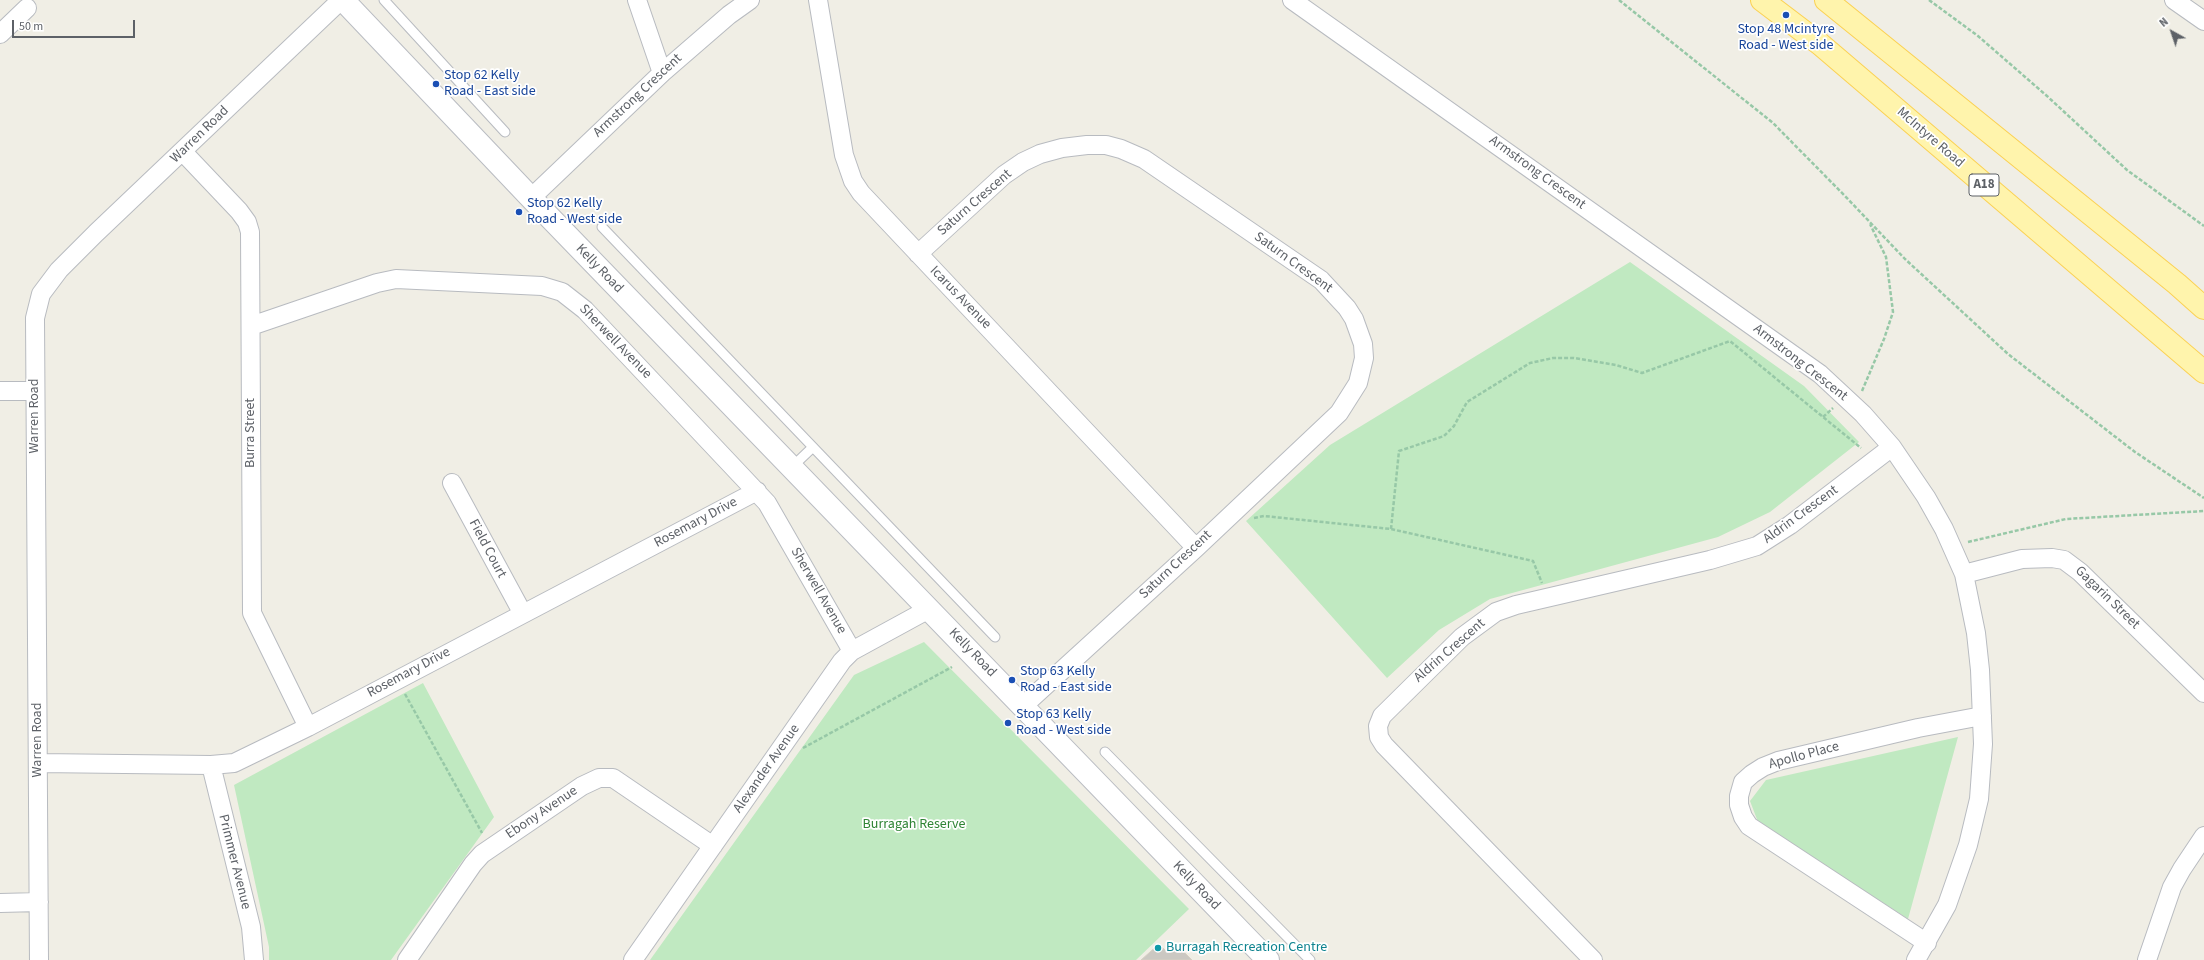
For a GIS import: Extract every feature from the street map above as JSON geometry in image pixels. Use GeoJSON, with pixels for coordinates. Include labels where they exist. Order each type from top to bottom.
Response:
{"type":"FeatureCollection","features":[{"type":"Feature","properties":{"kind":"main road","name":"McIntyre Road"},"geometry":{"type":"LineString","coordinates":[[1762,0],[1820,44],[2204,372]]}},
{"type":"Feature","properties":{"kind":"main road"},"geometry":{"type":"LineString","coordinates":[[1826,0],[2177,284],[2204,308]]}},
{"type":"Feature","properties":{"kind":"street","name":"Warren Road"},"geometry":{"type":"LineString","coordinates":[[39,960],[35,318],[41,294],[59,270],[342,0]]}},
{"type":"Feature","properties":{"kind":"street","name":"Kelly Road"},"geometry":{"type":"LineString","coordinates":[[342,0],[791,468],[1268,960]]}},
{"type":"Feature","properties":{"kind":"street"},"geometry":{"type":"LineString","coordinates":[[637,0],[662,73]]}},
{"type":"Feature","properties":{"kind":"street","name":"Armstrong Crescent"},"geometry":{"type":"LineString","coordinates":[[531,198],[662,73],[729,15],[750,0]]}},
{"type":"Feature","properties":{"kind":"street","name":"Icarus Avenue"},"geometry":{"type":"LineString","coordinates":[[818,0],[840,134],[848,168],[854,181],[870,204],[1196,548]]}},
{"type":"Feature","properties":{"kind":"street","name":"Armstrong Crescent"},"geometry":{"type":"LineString","coordinates":[[1292,0],[1798,358],[1856,406],[1892,448],[1926,496],[1952,546],[1964,574],[1976,633],[1983,695],[1981,782],[1975,822],[1946,905],[1927,943],[1916,960]]}},
{"type":"Feature","properties":{"kind":"street"},"geometry":{"type":"LineString","coordinates":[[2174,0],[2204,21]]}},
{"type":"Feature","properties":{"kind":"street"},"geometry":{"type":"LineString","coordinates":[[0,34],[27,8]]}},
{"type":"Feature","properties":{"kind":"street","name":"Saturn Crescent"},"geometry":{"type":"LineString","coordinates":[[918,254],[1004,175],[1023,162],[1040,154],[1062,148],[1087,145],[1106,145],[1133,153],[1144,159],[1321,280],[1347,308],[1359,333],[1364,358],[1358,383],[1339,413],[1196,548],[1023,706]]}},
{"type":"Feature","properties":{"kind":"street","name":"Burra Street"},"geometry":{"type":"LineString","coordinates":[[183,152],[247,222],[250,232],[252,613],[308,727]]}},
{"type":"Feature","properties":{"kind":"street","name":"Sherwell Avenue"},"geometry":{"type":"LineString","coordinates":[[251,326],[377,283],[396,279],[506,283],[553,288],[569,296],[585,310],[757,491],[781,525],[852,651]]}},
{"type":"Feature","properties":{"kind":"street"},"geometry":{"type":"LineString","coordinates":[[0,391],[35,391]]}},
{"type":"Feature","properties":{"kind":"street","name":"Aldrin Crescent"},"geometry":{"type":"LineString","coordinates":[[1593,960],[1384,745],[1379,736],[1378,726],[1382,716],[1390,706],[1462,637],[1496,612],[1548,598],[1710,560],[1757,546],[1790,525],[1892,448]]}},
{"type":"Feature","properties":{"kind":"street","name":"Field Court"},"geometry":{"type":"LineString","coordinates":[[452,483],[522,614]]}},
{"type":"Feature","properties":{"kind":"street","name":"Rosemary Drive"},"geometry":{"type":"LineString","coordinates":[[38,762],[211,765],[234,763],[308,727],[757,491]]}},
{"type":"Feature","properties":{"kind":"street","name":"Gagarin Street"},"geometry":{"type":"LineString","coordinates":[[1964,574],[2022,559],[2052,558],[2064,560],[2080,572],[2204,693]]}},
{"type":"Feature","properties":{"kind":"street","name":"Alexander Avenue"},"geometry":{"type":"LineString","coordinates":[[633,960],[842,661],[852,651],[929,609]]}},
{"type":"Feature","properties":{"kind":"street","name":"Apollo Place"},"geometry":{"type":"LineString","coordinates":[[1927,943],[1749,826],[1741,811],[1738,796],[1743,782],[1752,774],[1763,767],[1778,762],[1918,728],[1982,716]]}},
{"type":"Feature","properties":{"kind":"street","name":"Primmer Avenue"},"geometry":{"type":"LineString","coordinates":[[211,765],[251,927],[254,960]]}},
{"type":"Feature","properties":{"kind":"street","name":"Ebony Avenue"},"geometry":{"type":"LineString","coordinates":[[407,960],[472,864],[490,847],[582,786],[599,778],[613,778],[713,846]]}},
{"type":"Feature","properties":{"kind":"street"},"geometry":{"type":"LineString","coordinates":[[2147,960],[2172,887],[2204,836]]}},
{"type":"Feature","properties":{"kind":"street"},"geometry":{"type":"LineString","coordinates":[[0,903],[39,902]]}},
{"type":"Feature","properties":{"kind":"lane"},"geometry":{"type":"LineString","coordinates":[[384,0],[505,132]]}},
{"type":"Feature","properties":{"kind":"lane","name":"Kelly Road"},"geometry":{"type":"LineString","coordinates":[[602,227],[994,637]]}},
{"type":"Feature","properties":{"kind":"lane"},"geometry":{"type":"LineString","coordinates":[[791,468],[813,447]]}},
{"type":"Feature","properties":{"kind":"lane","name":"Kelly Road"},"geometry":{"type":"LineString","coordinates":[[1105,752],[1310,960]]}},
{"type":"Feature","properties":{"kind":"path"},"geometry":{"type":"LineString","coordinates":[[1619,0],[1773,123],[1905,259],[2008,354],[2135,452],[2204,498]]}},
{"type":"Feature","properties":{"kind":"path"},"geometry":{"type":"LineString","coordinates":[[1930,0],[1989,46],[2047,96],[2127,170],[2204,226]]}},
{"type":"Feature","properties":{"kind":"path"},"geometry":{"type":"LineString","coordinates":[[1856,406],[1884,339],[1893,312],[1886,257],[1866,218]]}},
{"type":"Feature","properties":{"kind":"path"},"geometry":{"type":"LineString","coordinates":[[1392,529],[1399,451],[1444,436],[1454,426],[1467,402],[1530,364],[1553,358],[1574,358],[1616,365],[1642,374],[1730,341],[1861,448]]}},
{"type":"Feature","properties":{"kind":"path"},"geometry":{"type":"LineString","coordinates":[[1823,417],[1836,406]]}},
{"type":"Feature","properties":{"kind":"path"},"geometry":{"type":"LineString","coordinates":[[1952,546],[2066,519],[2204,511]]}},
{"type":"Feature","properties":{"kind":"path"},"geometry":{"type":"LineString","coordinates":[[1225,520],[1237,521],[1264,516],[1392,529],[1533,562],[1548,598]]}},
{"type":"Feature","properties":{"kind":"path"},"geometry":{"type":"LineString","coordinates":[[796,752],[952,666]]}},
{"type":"Feature","properties":{"kind":"path"},"geometry":{"type":"LineString","coordinates":[[397,679],[490,847]]}},
{"type":"Feature","properties":{"kind":"green space"},"geometry":{"type":"Polygon","coordinates":[[[1630,262],[1804,386],[1859,442],[1770,512],[1718,537],[1490,599],[1439,630],[1387,678],[1246,521],[1330,445],[1630,262]]]}},
{"type":"Feature","properties":{"kind":"green space","name":"Burragah Reserve"},"geometry":{"type":"Polygon","coordinates":[[[924,642],[1189,909],[1136,960],[650,960],[854,675],[924,642]]]}},
{"type":"Feature","properties":{"kind":"green space"},"geometry":{"type":"Polygon","coordinates":[[[423,683],[494,817],[391,960],[269,960],[269,947],[234,785],[423,683]]]}},
{"type":"Feature","properties":{"kind":"green space"},"geometry":{"type":"Polygon","coordinates":[[[1958,737],[1908,919],[1758,822],[1750,801],[1766,780],[1958,737]]]}},
{"type":"Feature","properties":{"kind":"building","name":"Burragah Recreation Centre"},"geometry":{"type":"Polygon","coordinates":[[[1159,944],[1167,952],[1176,944],[1192,960],[1141,960],[1159,944]]]}},
{"type":"Feature","properties":{"kind":"place","name":"Stop 48 Mcintyre Road - West side"},"geometry":{"type":"Point","coordinates":[1786,15]}},
{"type":"Feature","properties":{"kind":"place","name":"Stop 62 Kelly Road - East side"},"geometry":{"type":"Point","coordinates":[436,84]}},
{"type":"Feature","properties":{"kind":"place","name":"Stop 62 Kelly Road - West side"},"geometry":{"type":"Point","coordinates":[519,212]}},
{"type":"Feature","properties":{"kind":"place","name":"Stop 63 Kelly Road - East side"},"geometry":{"type":"Point","coordinates":[1012,680]}},
{"type":"Feature","properties":{"kind":"place","name":"Stop 63 Kelly Road - West side"},"geometry":{"type":"Point","coordinates":[1008,723]}},
{"type":"Feature","properties":{"kind":"place","name":"Burragah Recreation Centre"},"geometry":{"type":"Point","coordinates":[1158,948]}}]}
